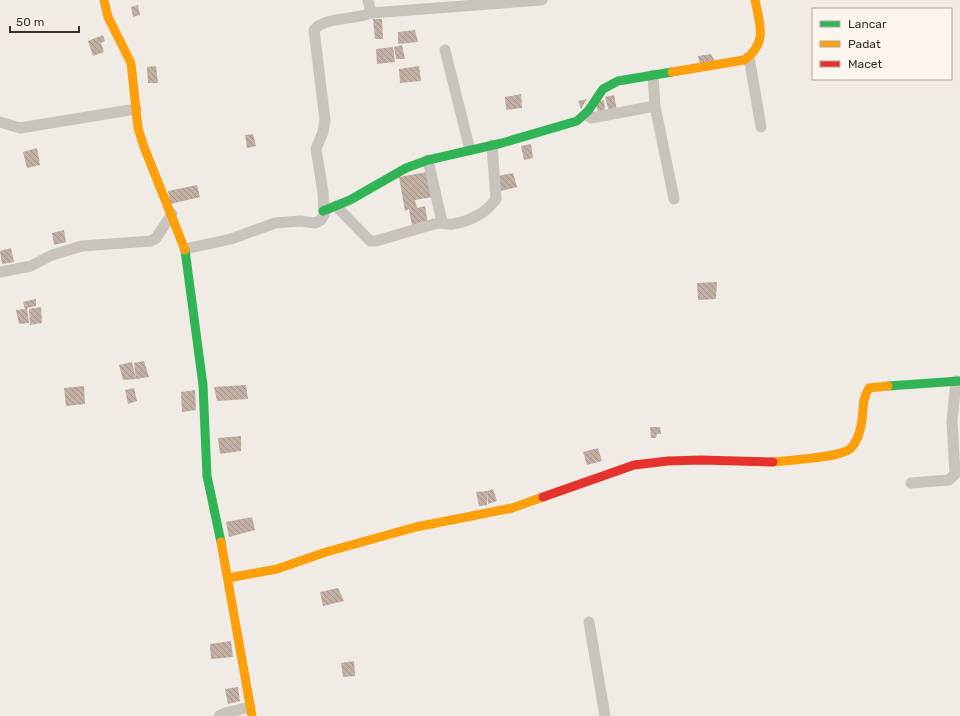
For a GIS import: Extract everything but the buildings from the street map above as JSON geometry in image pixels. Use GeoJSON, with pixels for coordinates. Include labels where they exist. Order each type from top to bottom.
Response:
{"type":"FeatureCollection","features":[{"type":"Feature","properties":{"kind":"street"},"geometry":{"type":"LineString","coordinates":[[104,0],[108,17],[131,64],[138,128],[144,147],[185,248],[203,386],[207,476],[228,578],[251,712],[225,712],[219,716]]}},
{"type":"Feature","properties":{"kind":"street"},"geometry":{"type":"LineString","coordinates":[[368,0],[371,14]]}},
{"type":"Feature","properties":{"kind":"street"},"geometry":{"type":"LineString","coordinates":[[185,248],[231,239],[275,223],[315,223],[322,218],[323,192],[316,149],[323,132],[325,120],[314,30],[323,23],[371,14],[542,0]]}},
{"type":"Feature","properties":{"kind":"street"},"geometry":{"type":"LineString","coordinates":[[323,211],[336,206],[406,168],[428,160],[492,145],[577,121],[586,114],[596,95],[609,84],[744,60],[758,48],[761,38],[755,0]]}},
{"type":"Feature","properties":{"kind":"street"},"geometry":{"type":"LineString","coordinates":[[445,50],[470,150]]}},
{"type":"Feature","properties":{"kind":"street"},"geometry":{"type":"LineString","coordinates":[[749,57],[761,127]]}},
{"type":"Feature","properties":{"kind":"street"},"geometry":{"type":"LineString","coordinates":[[653,75],[656,106],[674,199]]}},
{"type":"Feature","properties":{"kind":"street"},"geometry":{"type":"LineString","coordinates":[[586,114],[591,118],[656,106]]}},
{"type":"Feature","properties":{"kind":"street"},"geometry":{"type":"LineString","coordinates":[[0,122],[20,128],[136,109]]}},
{"type":"Feature","properties":{"kind":"street"},"geometry":{"type":"LineString","coordinates":[[336,206],[370,241],[376,241],[442,222],[452,225],[477,217],[492,205],[496,198],[492,145]]}},
{"type":"Feature","properties":{"kind":"street"},"geometry":{"type":"LineString","coordinates":[[428,160],[442,222]]}},
{"type":"Feature","properties":{"kind":"street"},"geometry":{"type":"LineString","coordinates":[[0,272],[31,266],[52,255],[82,246],[151,242],[156,238],[172,214]]}},
{"type":"Feature","properties":{"kind":"street"},"geometry":{"type":"LineString","coordinates":[[228,578],[277,569],[326,552],[416,527],[512,508],[634,465],[668,460],[771,462],[839,454],[850,449],[857,440],[864,396],[869,388],[915,383],[958,381],[952,420],[955,474],[949,480],[911,483]]}},
{"type":"Feature","properties":{"kind":"street"},"geometry":{"type":"LineString","coordinates":[[589,622],[605,716]]}},
{"type":"Feature","properties":{"kind":"traffic: fast"},"geometry":{"type":"LineString","coordinates":[[323,211],[350,200],[406,168],[428,160],[502,143],[577,121],[588,111],[603,89],[618,81],[672,72]]}},
{"type":"Feature","properties":{"kind":"traffic: fast"},"geometry":{"type":"LineString","coordinates":[[185,250],[203,385],[207,476],[221,542]]}},
{"type":"Feature","properties":{"kind":"traffic: fast"},"geometry":{"type":"LineString","coordinates":[[888,386],[960,381]]}},
{"type":"Feature","properties":{"kind":"traffic: slow"},"geometry":{"type":"LineString","coordinates":[[104,0],[108,17],[131,63],[138,128],[144,147],[185,250]]}},
{"type":"Feature","properties":{"kind":"traffic: slow"},"geometry":{"type":"LineString","coordinates":[[672,72],[744,60],[752,54],[757,47],[760,33],[759,17],[755,0]]}},
{"type":"Feature","properties":{"kind":"traffic: slow"},"geometry":{"type":"LineString","coordinates":[[773,462],[826,456],[837,454],[851,448],[856,441],[859,432],[866,393],[869,388],[888,386]]}},
{"type":"Feature","properties":{"kind":"traffic: slow"},"geometry":{"type":"LineString","coordinates":[[228,578],[277,569],[326,552],[416,527],[512,508],[543,497]]}},
{"type":"Feature","properties":{"kind":"traffic: slow"},"geometry":{"type":"LineString","coordinates":[[221,542],[252,716]]}},
{"type":"Feature","properties":{"kind":"traffic: jam"},"geometry":{"type":"LineString","coordinates":[[543,497],[634,465],[668,461],[701,460],[773,462]]}}]}
